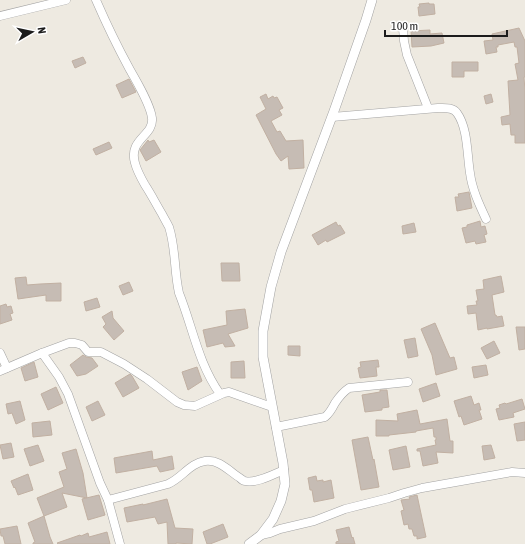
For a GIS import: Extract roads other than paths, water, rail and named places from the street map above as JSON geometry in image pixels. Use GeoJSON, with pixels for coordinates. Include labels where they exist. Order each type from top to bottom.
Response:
{"type":"FeatureCollection","features":[{"type":"Feature","properties":{"kind":"street"},"geometry":{"type":"LineString","coordinates":[[0,16],[66,0]]}},
{"type":"Feature","properties":{"kind":"street"},"geometry":{"type":"LineString","coordinates":[[96,0],[118,47],[148,103],[152,117],[152,124],[149,130],[136,145],[133,155],[138,173],[168,226],[173,242],[176,281],[179,293],[205,369],[220,394]]}},
{"type":"Feature","properties":{"kind":"street"},"geometry":{"type":"LineString","coordinates":[[249,544],[261,535],[273,519],[281,501],[285,484],[284,470],[262,357],[263,331],[271,287],[281,252],[332,117],[372,0]]}},
{"type":"Feature","properties":{"kind":"street"},"geometry":{"type":"LineString","coordinates":[[403,28],[407,55],[428,108]]}},
{"type":"Feature","properties":{"kind":"street"},"geometry":{"type":"LineString","coordinates":[[332,117],[428,108],[452,109],[457,112],[465,134],[470,174],[477,202],[486,219]]}},
{"type":"Feature","properties":{"kind":"street"},"geometry":{"type":"LineString","coordinates":[[0,353],[4,370],[42,352],[69,343],[75,343],[82,345],[88,352],[101,352],[124,364],[147,379],[177,402],[184,405],[195,406],[220,394],[229,392],[272,407]]}},
{"type":"Feature","properties":{"kind":"street"},"geometry":{"type":"LineString","coordinates":[[42,352],[59,377],[68,394],[108,500],[120,544]]}},
{"type":"Feature","properties":{"kind":"street"},"geometry":{"type":"LineString","coordinates":[[276,427],[325,417],[329,414],[343,392],[349,388],[408,382]]}},
{"type":"Feature","properties":{"kind":"street"},"geometry":{"type":"LineString","coordinates":[[108,500],[176,481],[192,466],[205,461],[222,464],[245,481],[257,480],[284,470]]}},
{"type":"Feature","properties":{"kind":"street"},"geometry":{"type":"LineString","coordinates":[[261,535],[314,521],[357,505],[389,498],[422,488],[512,472],[525,473]]}}]}
